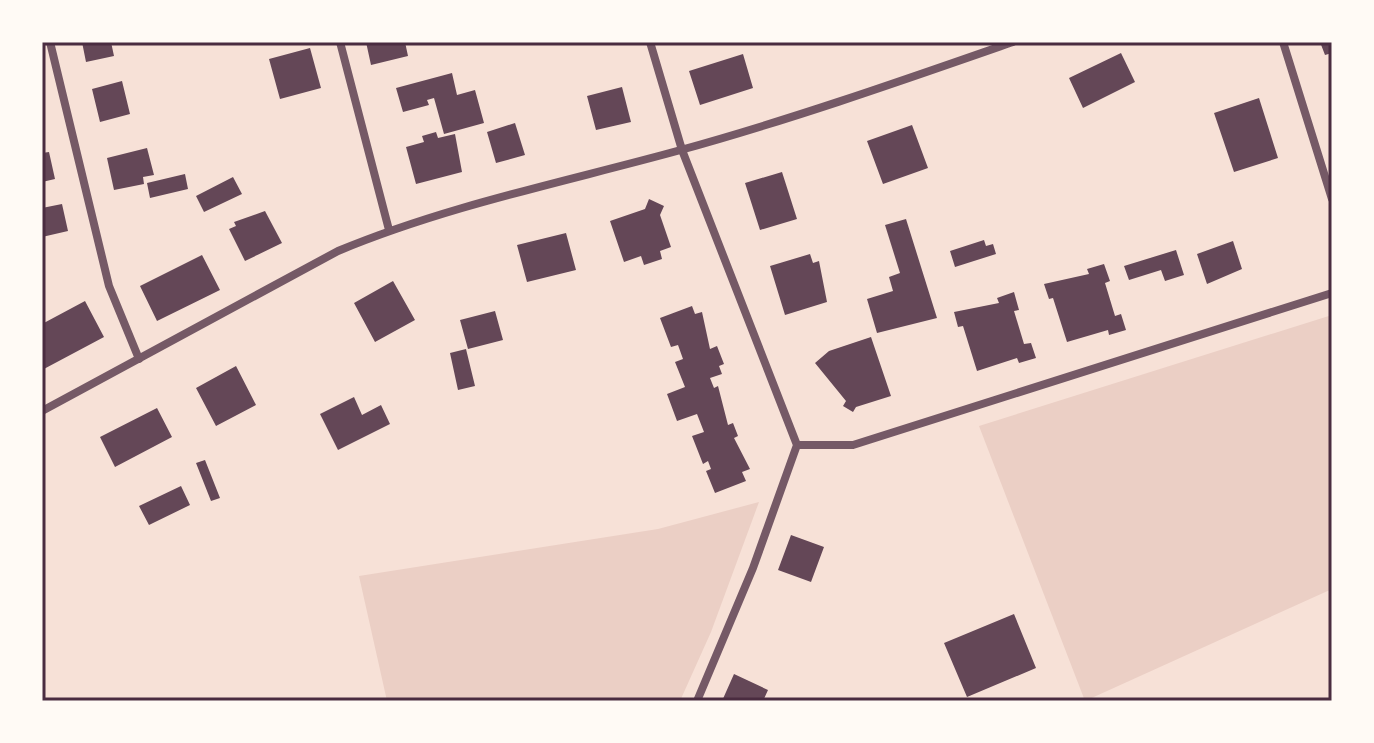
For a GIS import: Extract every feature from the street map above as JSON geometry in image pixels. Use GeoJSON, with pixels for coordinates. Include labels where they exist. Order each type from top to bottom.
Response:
{"type":"FeatureCollection","features":[{"type":"Feature","properties":{"kind":"street"},"geometry":{"type":"LineString","coordinates":[[50,42],[109,286],[139,359]]}},
{"type":"Feature","properties":{"kind":"street"},"geometry":{"type":"LineString","coordinates":[[340,42],[389,230]]}},
{"type":"Feature","properties":{"kind":"street"},"geometry":{"type":"LineString","coordinates":[[650,42],[682,150],[797,445],[753,568],[697,701]]}},
{"type":"Feature","properties":{"kind":"street"},"geometry":{"type":"LineString","coordinates":[[42,411],[338,251],[389,230],[682,150],[850,99],[1013,42]]}},
{"type":"Feature","properties":{"kind":"street"},"geometry":{"type":"LineString","coordinates":[[1283,42],[1332,199]]}},
{"type":"Feature","properties":{"kind":"street"},"geometry":{"type":"LineString","coordinates":[[797,445],[853,445],[1332,293]]}},
{"type":"Feature","properties":{"kind":"shaded area"},"geometry":{"type":"Polygon","coordinates":[[[1332,315],[1332,589],[1085,701],[979,426],[1332,315]]]}},
{"type":"Feature","properties":{"kind":"shaded area"},"geometry":{"type":"Polygon","coordinates":[[[759,502],[711,632],[680,701],[387,701],[359,576],[658,529],[759,502]]]}},
{"type":"Feature","properties":{"kind":"building"},"geometry":{"type":"Polygon","coordinates":[[[82,42],[111,42],[114,56],[86,62],[82,42]]]}},
{"type":"Feature","properties":{"kind":"building"},"geometry":{"type":"Polygon","coordinates":[[[366,42],[405,42],[408,56],[371,65],[366,42]]]}},
{"type":"Feature","properties":{"kind":"building"},"geometry":{"type":"Polygon","coordinates":[[[1320,42],[1332,42],[1332,53],[1325,55],[1320,42]]]}},
{"type":"Feature","properties":{"kind":"building"},"geometry":{"type":"Polygon","coordinates":[[[310,48],[321,88],[280,99],[269,59],[310,48]]]}},
{"type":"Feature","properties":{"kind":"building"},"geometry":{"type":"Polygon","coordinates":[[[1121,53],[1135,82],[1083,108],[1069,78],[1121,53]]]}},
{"type":"Feature","properties":{"kind":"building"},"geometry":{"type":"Polygon","coordinates":[[[743,54],[753,88],[700,105],[689,71],[743,54]]]}},
{"type":"Feature","properties":{"kind":"building"},"geometry":{"type":"Polygon","coordinates":[[[452,73],[457,95],[475,90],[484,123],[444,134],[434,98],[427,100],[429,105],[403,112],[396,88],[452,73]]]}},
{"type":"Feature","properties":{"kind":"building"},"geometry":{"type":"Polygon","coordinates":[[[122,81],[130,114],[100,122],[92,89],[122,81]]]}},
{"type":"Feature","properties":{"kind":"building"},"geometry":{"type":"Polygon","coordinates":[[[622,87],[631,122],[596,130],[587,96],[622,87]]]}},
{"type":"Feature","properties":{"kind":"building"},"geometry":{"type":"Polygon","coordinates":[[[1259,98],[1278,158],[1234,172],[1214,113],[1259,98]]]}},
{"type":"Feature","properties":{"kind":"building"},"geometry":{"type":"Polygon","coordinates":[[[515,123],[525,155],[496,163],[487,132],[515,123]]]}},
{"type":"Feature","properties":{"kind":"building"},"geometry":{"type":"Polygon","coordinates":[[[912,125],[928,168],[883,184],[867,141],[912,125]]]}},
{"type":"Feature","properties":{"kind":"building"},"geometry":{"type":"Polygon","coordinates":[[[436,132],[438,138],[455,134],[462,172],[416,184],[406,147],[424,142],[422,136],[436,132]]]}},
{"type":"Feature","properties":{"kind":"building"},"geometry":{"type":"Polygon","coordinates":[[[147,148],[154,175],[143,177],[144,184],[114,190],[107,158],[147,148]]]}},
{"type":"Feature","properties":{"kind":"building"},"geometry":{"type":"Polygon","coordinates":[[[49,152],[55,179],[42,182],[42,153],[49,152]]]}},
{"type":"Feature","properties":{"kind":"building"},"geometry":{"type":"Polygon","coordinates":[[[782,172],[797,219],[760,230],[745,183],[782,172]]]}},
{"type":"Feature","properties":{"kind":"building"},"geometry":{"type":"Polygon","coordinates":[[[185,174],[188,189],[150,198],[147,183],[185,174]]]}},
{"type":"Feature","properties":{"kind":"building"},"geometry":{"type":"Polygon","coordinates":[[[233,177],[242,194],[204,212],[196,196],[233,177]]]}},
{"type":"Feature","properties":{"kind":"building"},"geometry":{"type":"Polygon","coordinates":[[[649,199],[664,206],[660,215],[671,247],[660,251],[662,259],[644,265],[641,256],[624,262],[610,221],[645,209],[649,199]]]}},
{"type":"Feature","properties":{"kind":"building"},"geometry":{"type":"Polygon","coordinates":[[[62,204],[68,231],[42,237],[42,208],[62,204]]]}},
{"type":"Feature","properties":{"kind":"building"},"geometry":{"type":"Polygon","coordinates":[[[265,211],[282,243],[245,261],[229,229],[236,226],[234,222],[265,211]]]}},
{"type":"Feature","properties":{"kind":"building"},"geometry":{"type":"Polygon","coordinates":[[[906,219],[937,318],[877,333],[867,299],[893,291],[889,277],[900,273],[885,225],[906,219]]]}},
{"type":"Feature","properties":{"kind":"building"},"geometry":{"type":"Polygon","coordinates":[[[566,233],[576,270],[527,282],[517,245],[566,233]]]}},
{"type":"Feature","properties":{"kind":"building"},"geometry":{"type":"Polygon","coordinates":[[[984,240],[986,246],[993,244],[996,254],[955,267],[950,251],[984,240]]]}},
{"type":"Feature","properties":{"kind":"building"},"geometry":{"type":"Polygon","coordinates":[[[1233,241],[1242,269],[1207,284],[1197,254],[1233,241]]]}},
{"type":"Feature","properties":{"kind":"building"},"geometry":{"type":"Polygon","coordinates":[[[1176,250],[1184,275],[1165,281],[1161,270],[1129,280],[1124,266],[1176,250]]]}},
{"type":"Feature","properties":{"kind":"building"},"geometry":{"type":"Polygon","coordinates":[[[810,254],[813,263],[819,261],[827,302],[785,315],[770,266],[810,254]]]}},
{"type":"Feature","properties":{"kind":"building"},"geometry":{"type":"Polygon","coordinates":[[[202,255],[220,290],[157,321],[140,286],[202,255]]]}},
{"type":"Feature","properties":{"kind":"building"},"geometry":{"type":"Polygon","coordinates":[[[1104,264],[1110,281],[1105,283],[1115,316],[1121,314],[1126,330],[1109,335],[1108,330],[1067,342],[1053,298],[1049,299],[1044,284],[1089,274],[1087,269],[1104,264]]]}},
{"type":"Feature","properties":{"kind":"building"},"geometry":{"type":"Polygon","coordinates":[[[393,281],[415,320],[375,342],[354,303],[393,281]]]}},
{"type":"Feature","properties":{"kind":"building"},"geometry":{"type":"Polygon","coordinates":[[[1014,292],[1019,310],[1014,311],[1024,344],[1031,343],[1036,358],[1019,363],[1017,358],[977,371],[963,326],[958,327],[954,312],[999,303],[997,298],[1014,292]]]}},
{"type":"Feature","properties":{"kind":"building"},"geometry":{"type":"Polygon","coordinates":[[[85,301],[104,337],[42,370],[42,324],[85,301]]]}},
{"type":"Feature","properties":{"kind":"building"},"geometry":{"type":"Polygon","coordinates":[[[692,306],[695,314],[702,312],[710,349],[717,346],[724,364],[719,366],[722,374],[710,378],[714,388],[718,386],[728,425],[733,423],[738,436],[734,438],[750,469],[742,472],[746,481],[715,493],[706,471],[711,469],[708,461],[703,464],[692,436],[704,432],[697,414],[677,421],[667,394],[685,387],[675,362],[683,359],[678,345],[671,347],[660,318],[692,306]]]}},
{"type":"Feature","properties":{"kind":"building"},"geometry":{"type":"Polygon","coordinates":[[[495,311],[503,340],[468,349],[460,320],[495,311]]]}},
{"type":"Feature","properties":{"kind":"building"},"geometry":{"type":"Polygon","coordinates":[[[871,337],[891,396],[856,407],[853,412],[843,406],[846,401],[815,363],[829,351],[871,337]]]}},
{"type":"Feature","properties":{"kind":"building"},"geometry":{"type":"Polygon","coordinates":[[[466,349],[475,386],[458,390],[450,353],[466,349]]]}},
{"type":"Feature","properties":{"kind":"building"},"geometry":{"type":"Polygon","coordinates":[[[236,366],[256,405],[216,426],[196,388],[236,366]]]}},
{"type":"Feature","properties":{"kind":"building"},"geometry":{"type":"Polygon","coordinates":[[[354,397],[362,415],[381,405],[390,424],[338,450],[320,414],[354,397]]]}},
{"type":"Feature","properties":{"kind":"building"},"geometry":{"type":"Polygon","coordinates":[[[157,408],[172,437],[115,467],[100,437],[157,408]]]}},
{"type":"Feature","properties":{"kind":"building"},"geometry":{"type":"Polygon","coordinates":[[[205,460],[220,498],[211,501],[196,463],[205,460]]]}},
{"type":"Feature","properties":{"kind":"building"},"geometry":{"type":"Polygon","coordinates":[[[181,486],[190,505],[149,525],[139,506],[181,486]]]}},
{"type":"Feature","properties":{"kind":"building"},"geometry":{"type":"Polygon","coordinates":[[[791,535],[824,547],[811,582],[778,570],[791,535]]]}},
{"type":"Feature","properties":{"kind":"building"},"geometry":{"type":"Polygon","coordinates":[[[1014,614],[1036,668],[967,697],[944,643],[1014,614]]]}},
{"type":"Feature","properties":{"kind":"building"},"geometry":{"type":"Polygon","coordinates":[[[734,674],[768,690],[763,701],[722,701],[734,674]]]}}]}
